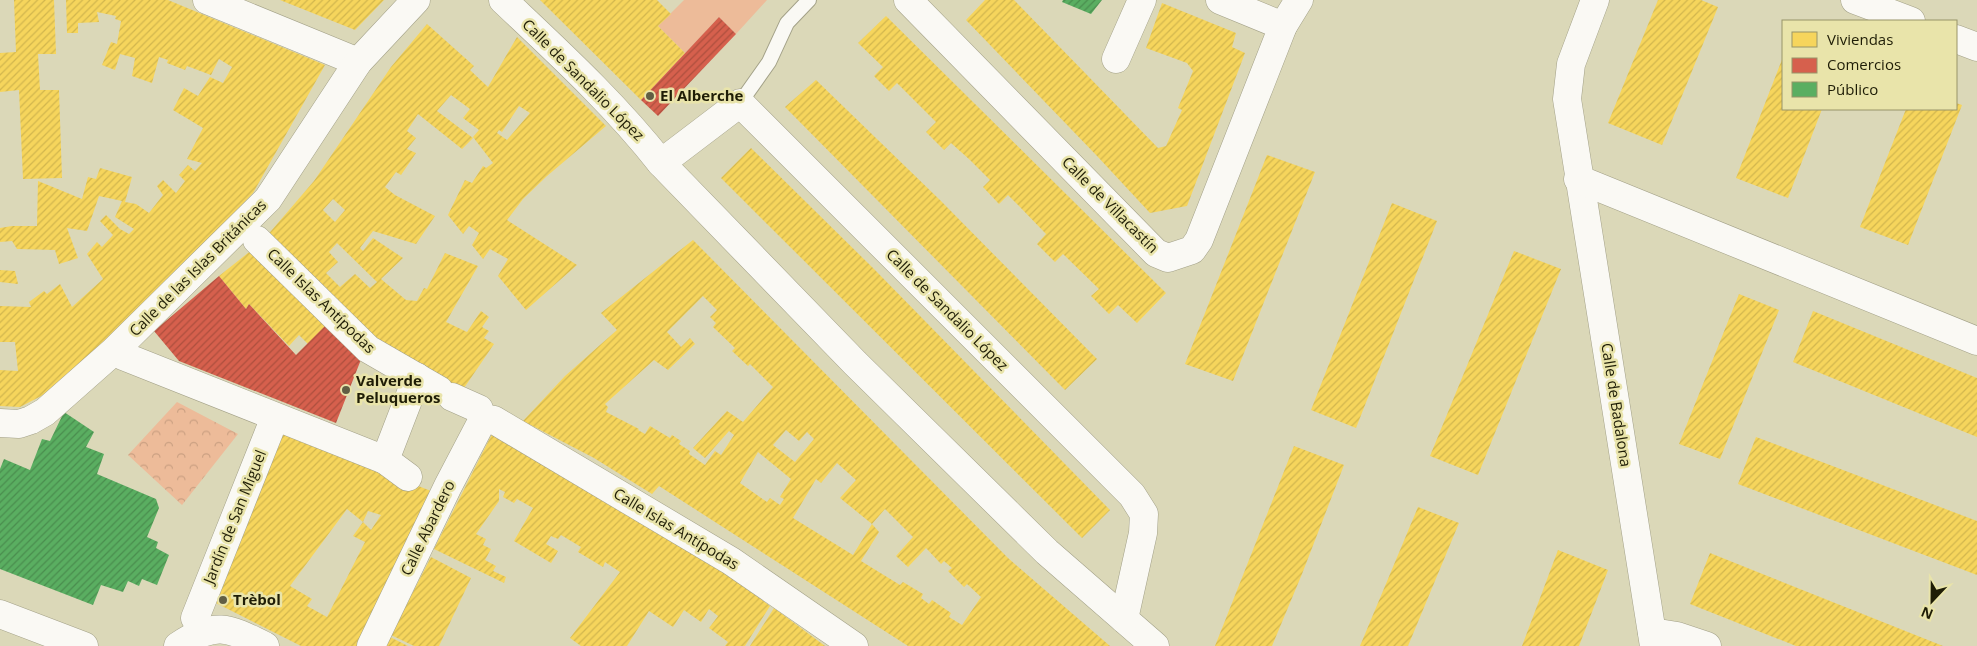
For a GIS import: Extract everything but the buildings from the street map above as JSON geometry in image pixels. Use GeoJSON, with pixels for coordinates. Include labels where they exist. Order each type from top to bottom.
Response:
{"type":"FeatureCollection","features":[{"type":"Feature","properties":{"kind":"street"},"geometry":{"type":"LineString","coordinates":[[207,0],[358,62]]}},
{"type":"Feature","properties":{"kind":"street","name":"Calle de las Islas Británicas"},"geometry":{"type":"LineString","coordinates":[[0,423],[19,424],[45,412],[114,351],[268,200],[358,62],[416,0]]}},
{"type":"Feature","properties":{"kind":"street","name":"Calle de Sandalio López"},"geometry":{"type":"LineString","coordinates":[[502,0],[644,140],[662,162],[855,363],[1047,552],[1155,646]]}},
{"type":"Feature","properties":{"kind":"street","name":"Calle de Villacastín"},"geometry":{"type":"LineString","coordinates":[[908,0],[1156,253],[1168,258],[1192,250],[1198,240],[1283,26],[1299,0]]}},
{"type":"Feature","properties":{"kind":"street"},"geometry":{"type":"LineString","coordinates":[[1116,59],[1142,0]]}},
{"type":"Feature","properties":{"kind":"street"},"geometry":{"type":"LineString","coordinates":[[1220,0],[1283,26]]}},
{"type":"Feature","properties":{"kind":"street","name":"Calle de Badalona"},"geometry":{"type":"LineString","coordinates":[[1595,0],[1571,64],[1567,99],[1578,179],[1653,639],[1677,636],[1706,646]]}},
{"type":"Feature","properties":{"kind":"street"},"geometry":{"type":"LineString","coordinates":[[1855,0],[1908,20]]}},
{"type":"Feature","properties":{"kind":"street"},"geometry":{"type":"LineString","coordinates":[[1957,39],[1977,47]]}},
{"type":"Feature","properties":{"kind":"street"},"geometry":{"type":"LineString","coordinates":[[662,162],[740,103]]}},
{"type":"Feature","properties":{"kind":"street","name":"Calle de Sandalio López"},"geometry":{"type":"LineString","coordinates":[[740,103],[1132,495],[1144,514],[1143,533],[1124,619]]}},
{"type":"Feature","properties":{"kind":"street"},"geometry":{"type":"LineString","coordinates":[[1578,179],[1977,341]]}},
{"type":"Feature","properties":{"kind":"street","name":"Calle Islas Antípodas"},"geometry":{"type":"LineString","coordinates":[[257,240],[368,349],[486,414],[731,561],[854,646]]}},
{"type":"Feature","properties":{"kind":"street"},"geometry":{"type":"LineString","coordinates":[[123,356],[384,460],[408,477]]}},
{"type":"Feature","properties":{"kind":"street"},"geometry":{"type":"LineString","coordinates":[[384,460],[436,388]]}},
{"type":"Feature","properties":{"kind":"street","name":"Calle Abardero"},"geometry":{"type":"LineString","coordinates":[[371,646],[448,486],[481,423],[486,420],[486,414]]}},
{"type":"Feature","properties":{"kind":"street","name":"Jardín de San Miguel"},"geometry":{"type":"LineString","coordinates":[[188,634],[275,417]]}},
{"type":"Feature","properties":{"kind":"street"},"geometry":{"type":"LineString","coordinates":[[0,614],[84,646]]}},
{"type":"Feature","properties":{"kind":"street"},"geometry":{"type":"LineString","coordinates":[[188,634],[213,629],[235,630],[265,646]]}},
{"type":"Feature","properties":{"kind":"lane"},"geometry":{"type":"LineString","coordinates":[[740,103],[769,62],[787,23],[809,0]]}},
{"type":"Feature","properties":{"kind":"green space"},"geometry":{"type":"Polygon","coordinates":[[[684,0],[767,0],[736,34],[719,17],[685,53],[658,26],[684,0]]]}},
{"type":"Feature","properties":{"kind":"green space"},"geometry":{"type":"Polygon","coordinates":[[[177,402],[238,434],[182,505],[128,455],[177,402]]]}},
{"type":"Feature","properties":{"kind":"place","name":"El Alberche"},"geometry":{"type":"Point","coordinates":[650,96]}},
{"type":"Feature","properties":{"kind":"place","name":"Valverde Peluqueros"},"geometry":{"type":"Point","coordinates":[346,390]}},
{"type":"Feature","properties":{"kind":"place","name":"Trèbol"},"geometry":{"type":"Point","coordinates":[223,600]}}]}
